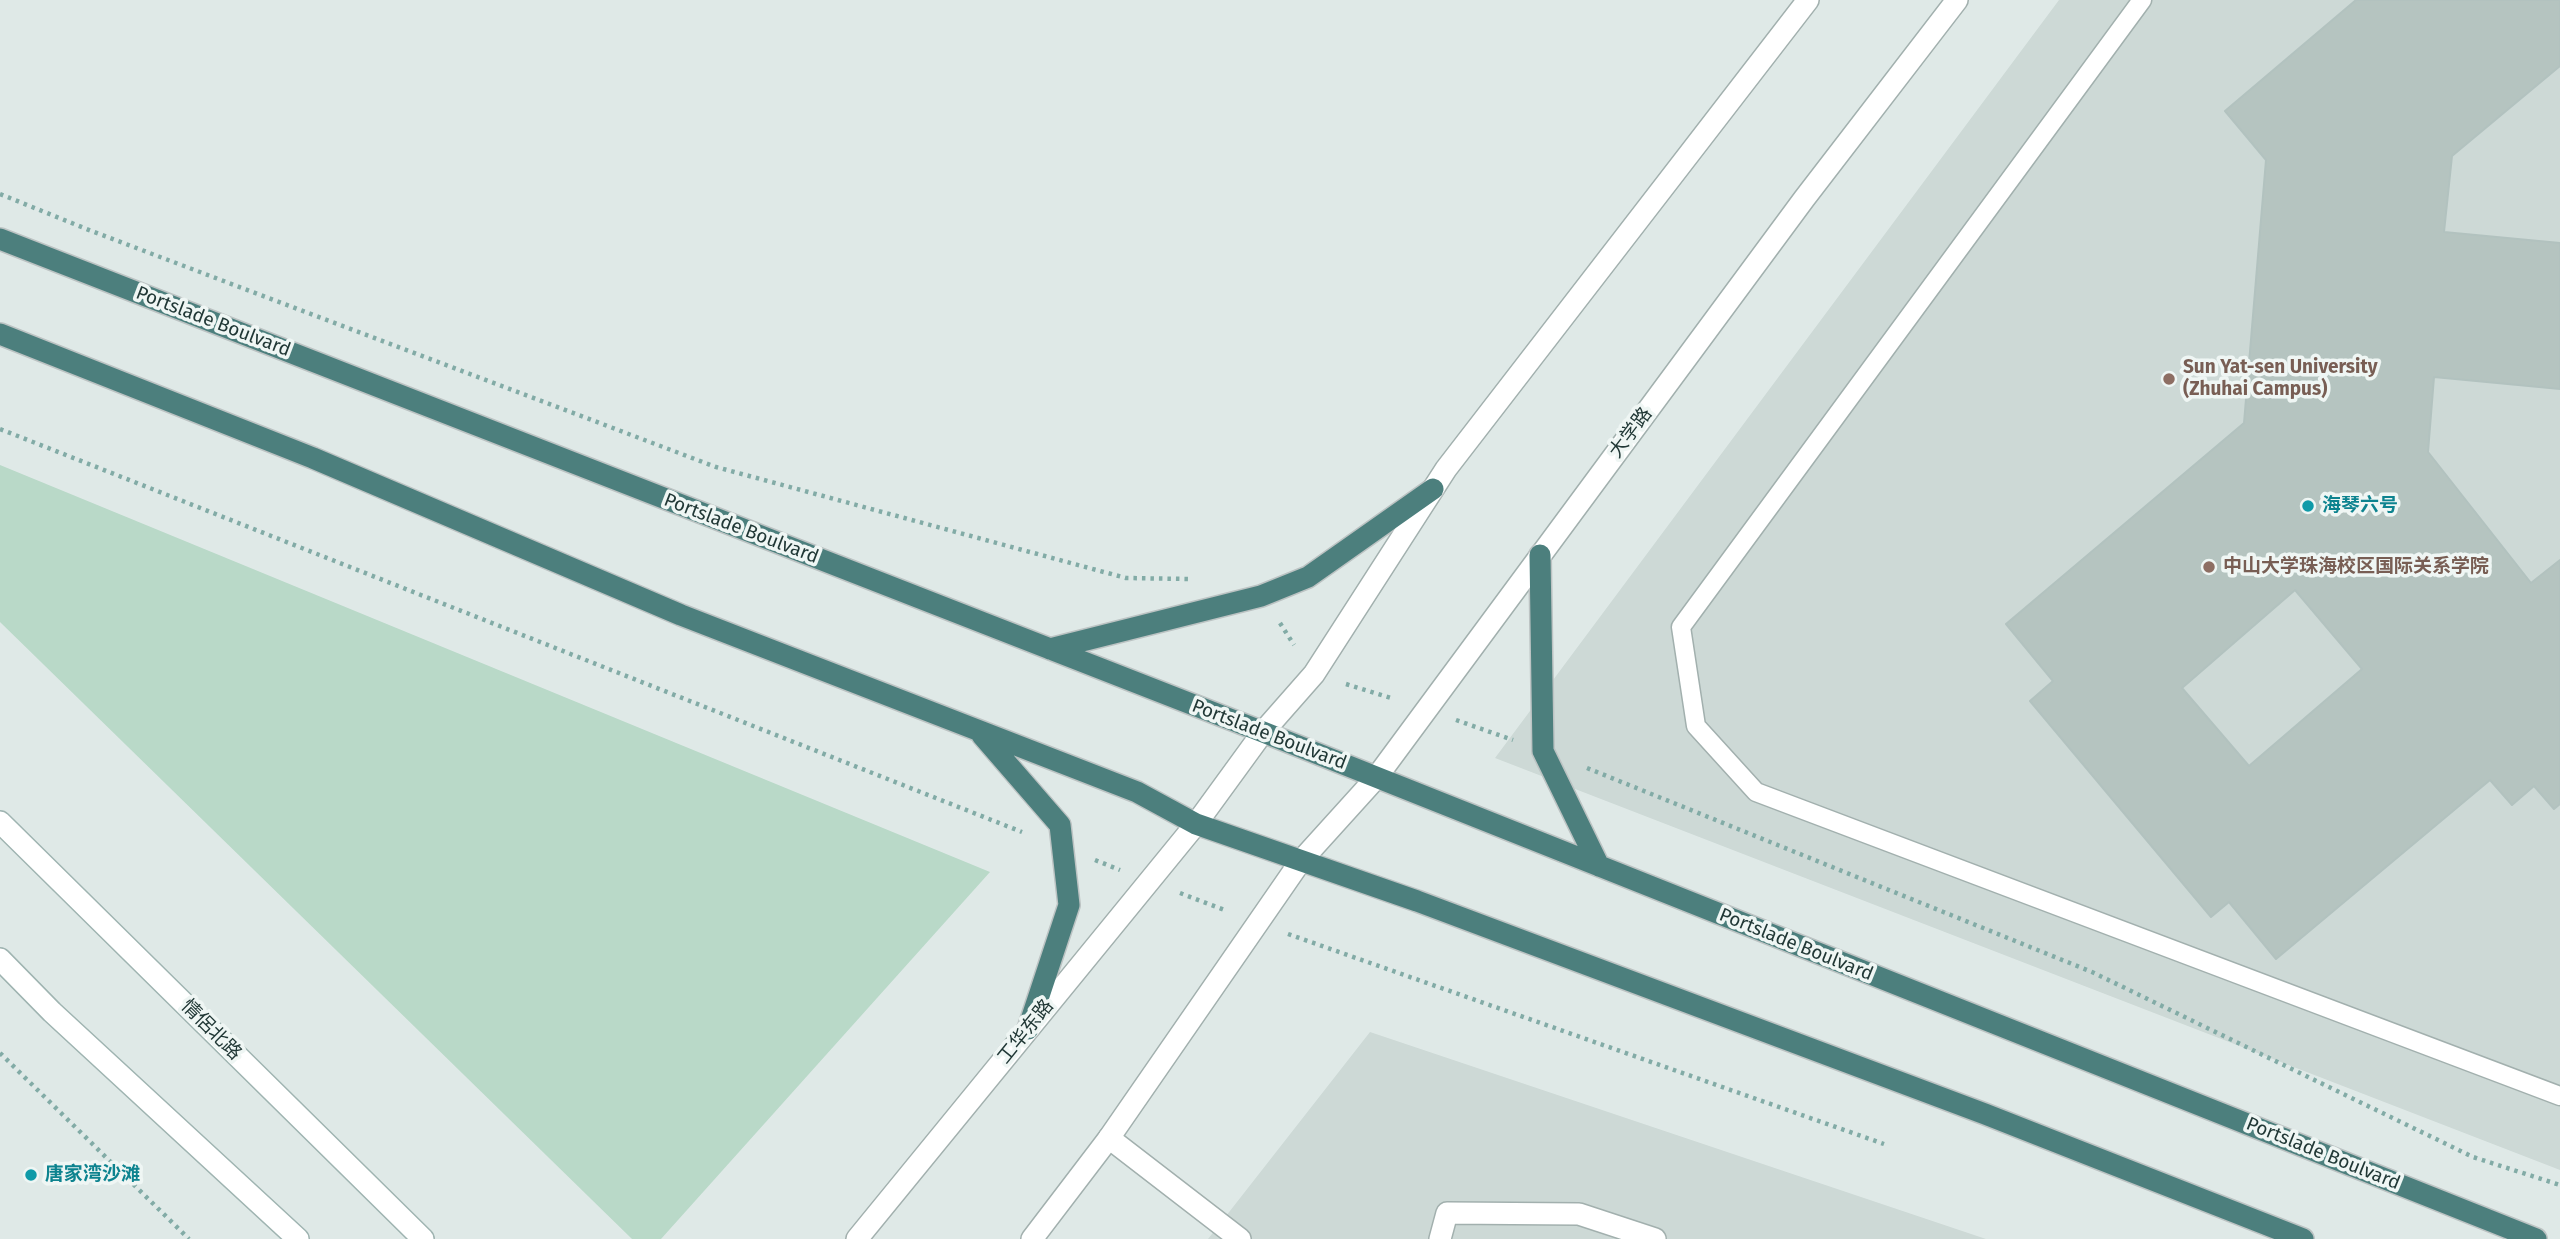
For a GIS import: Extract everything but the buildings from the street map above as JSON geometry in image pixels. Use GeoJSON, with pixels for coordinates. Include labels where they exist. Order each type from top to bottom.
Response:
{"type":"FeatureCollection","features":[{"type":"Feature","properties":{"kind":"highway","name":"Portslade Boulvard"},"geometry":{"type":"LineString","coordinates":[[0,239],[1263,732],[2536,1239]]}},
{"type":"Feature","properties":{"kind":"highway"},"geometry":{"type":"LineString","coordinates":[[0,334],[313,458],[681,615],[1137,792],[1196,824],[1417,901],[1985,1114],[2303,1239]]}},
{"type":"Feature","properties":{"kind":"highway"},"geometry":{"type":"LineString","coordinates":[[1050,649],[1261,596],[1308,577],[1433,489]]}},
{"type":"Feature","properties":{"kind":"highway"},"geometry":{"type":"LineString","coordinates":[[1541,555],[1544,751],[1600,866]]}},
{"type":"Feature","properties":{"kind":"highway"},"geometry":{"type":"LineString","coordinates":[[978,731],[1060,825],[1069,905],[1028,1029]]}},
{"type":"Feature","properties":{"kind":"street"},"geometry":{"type":"LineString","coordinates":[[1196,824],[1263,732],[1314,674],[1433,489],[1808,0]]}},
{"type":"Feature","properties":{"kind":"street","name":"大学路"},"geometry":{"type":"LineString","coordinates":[[1300,862],[1376,778],[1804,199],[1957,0]]}},
{"type":"Feature","properties":{"kind":"street","name":"情侶北路"},"geometry":{"type":"LineString","coordinates":[[0,822],[423,1239]]}},
{"type":"Feature","properties":{"kind":"street","name":"工华东路"},"geometry":{"type":"LineString","coordinates":[[857,1239],[1196,824]]}},
{"type":"Feature","properties":{"kind":"street"},"geometry":{"type":"LineString","coordinates":[[1032,1239],[1109,1138],[1300,862]]}},
{"type":"Feature","properties":{"kind":"street"},"geometry":{"type":"LineString","coordinates":[[0,959],[52,1012],[298,1239]]}},
{"type":"Feature","properties":{"kind":"street"},"geometry":{"type":"LineString","coordinates":[[1109,1138],[1240,1239]]}},
{"type":"Feature","properties":{"kind":"street"},"geometry":{"type":"LineString","coordinates":[[1440,1239],[1447,1213],[1486,1213],[1578,1214],[1655,1239]]}},
{"type":"Feature","properties":{"kind":"lane"},"geometry":{"type":"LineString","coordinates":[[2142,0],[1681,627],[1696,726],[1756,792],[2560,1096]]}},
{"type":"Feature","properties":{"kind":"path"},"geometry":{"type":"LineString","coordinates":[[0,194],[93,232],[531,397]]}},
{"type":"Feature","properties":{"kind":"path"},"geometry":{"type":"LineString","coordinates":[[0,429],[1259,923],[1884,1144]]}},
{"type":"Feature","properties":{"kind":"path"},"geometry":{"type":"LineString","coordinates":[[2092,972],[2473,1157],[2560,1185]]}},
{"type":"Feature","properties":{"kind":"path"},"geometry":{"type":"LineString","coordinates":[[0,1054],[189,1239]]}},
{"type":"Feature","properties":{"kind":"shaded area","name":"Sun Yat-sen University (Zhuhai Campus)"},"geometry":{"type":"Polygon","coordinates":[[[2059,0],[2560,0],[2560,1170],[1495,758],[2059,0]]]}},
{"type":"Feature","properties":{"kind":"shaded area"},"geometry":{"type":"Polygon","coordinates":[[[1370,1032],[1986,1239],[1208,1239],[1370,1032]]]}},
{"type":"Feature","properties":{"kind":"green space"},"geometry":{"type":"Polygon","coordinates":[[[0,465],[990,872],[661,1239],[632,1239],[0,622],[0,465]]]}},
{"type":"Feature","properties":{"kind":"place","name":"Sun Yat-sen University (Zhuhai Campus)"},"geometry":{"type":"Point","coordinates":[2169,379]}},
{"type":"Feature","properties":{"kind":"place","name":"海琴六号"},"geometry":{"type":"Point","coordinates":[2308,506]}},
{"type":"Feature","properties":{"kind":"place","name":"中山大学珠海校区国际关系学院"},"geometry":{"type":"Point","coordinates":[2209,567]}},
{"type":"Feature","properties":{"kind":"place","name":"唐家湾沙滩"},"geometry":{"type":"Point","coordinates":[31,1175]}}]}
